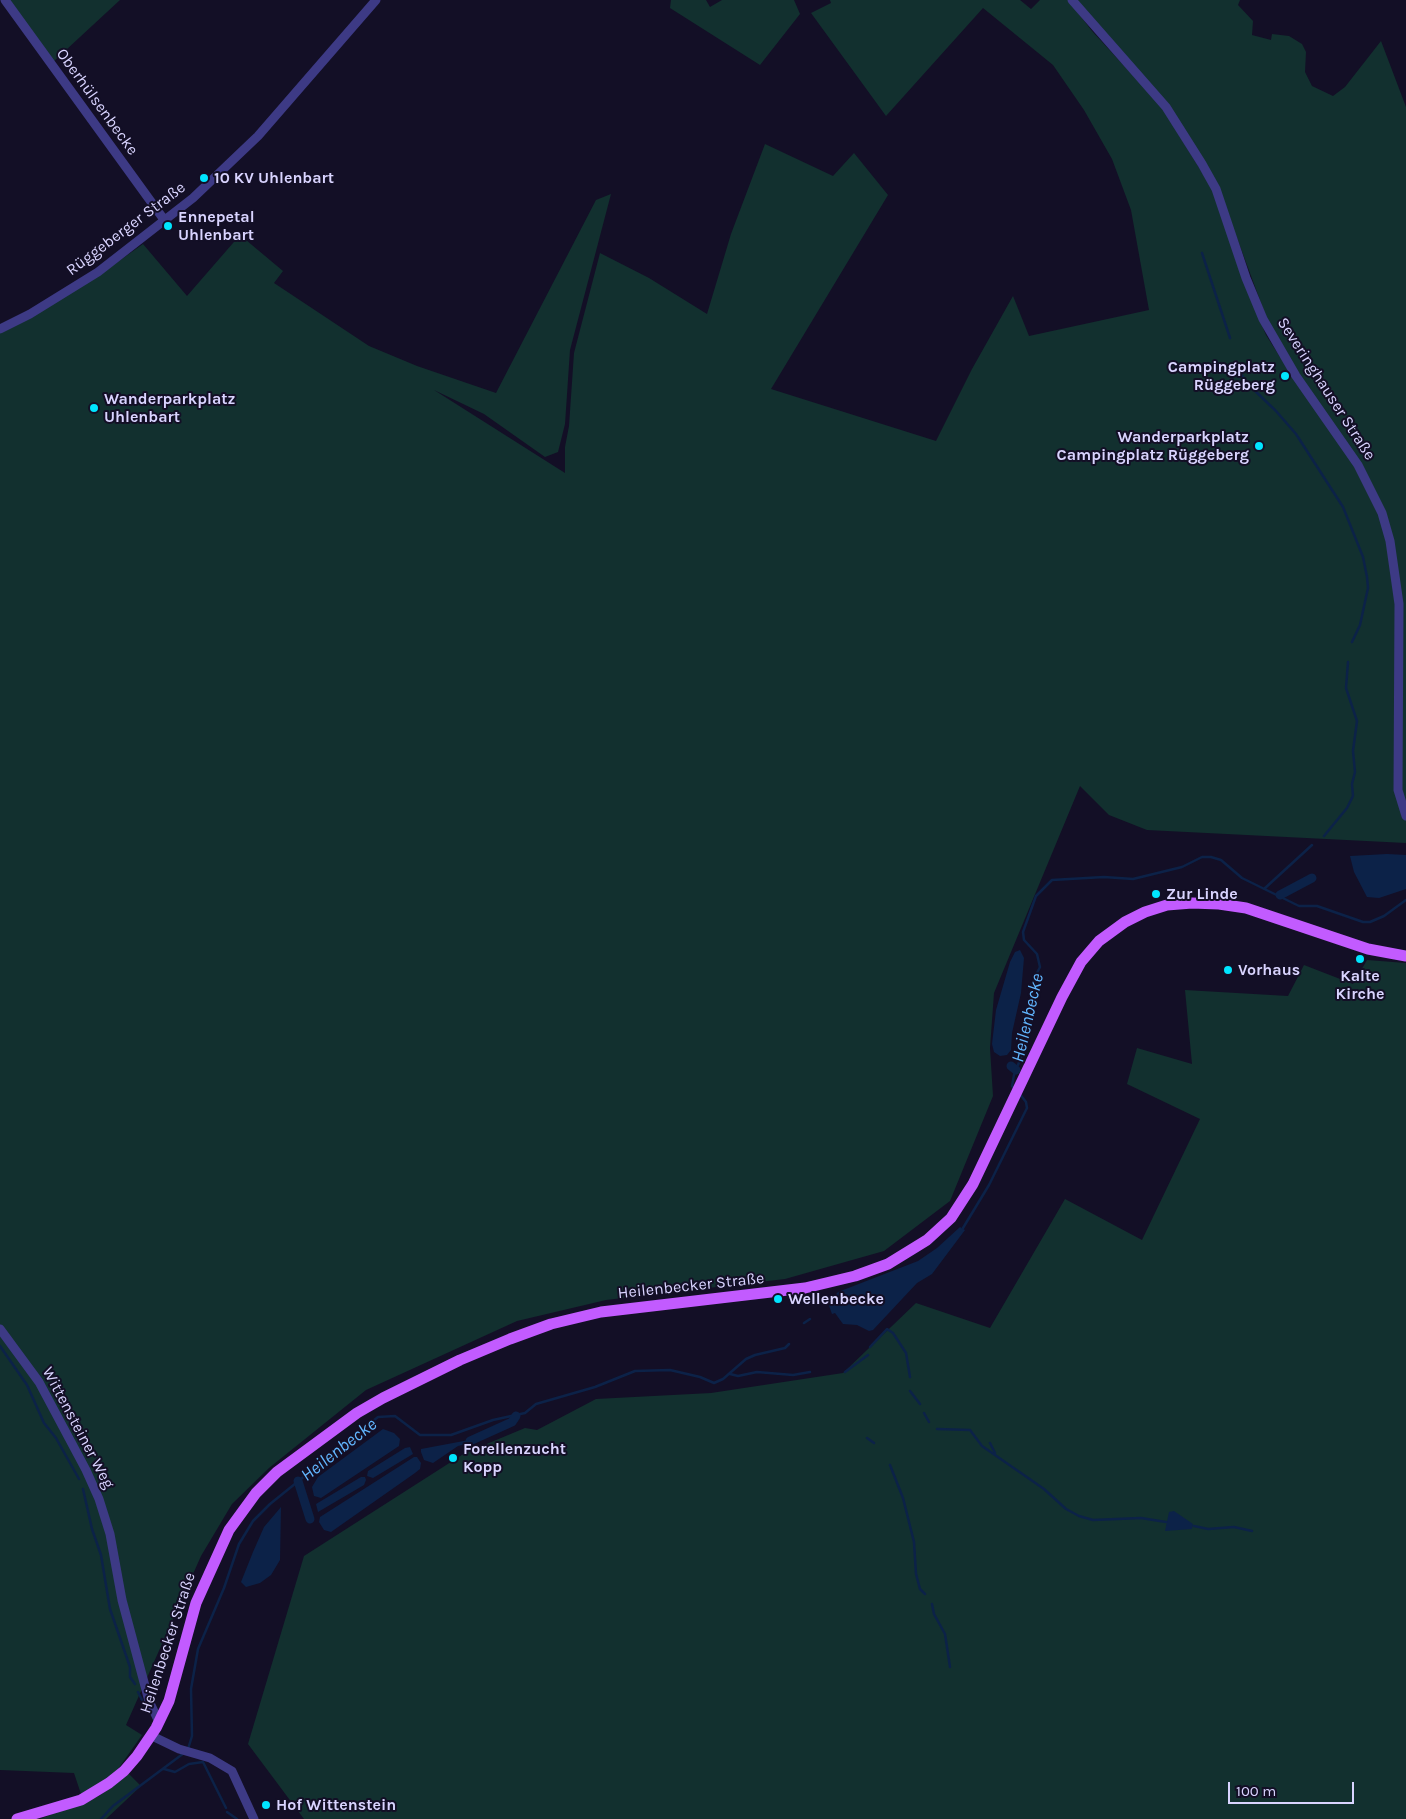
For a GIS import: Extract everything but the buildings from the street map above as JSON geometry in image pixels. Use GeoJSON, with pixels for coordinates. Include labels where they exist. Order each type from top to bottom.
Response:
{"type":"FeatureCollection","features":[{"type":"Feature","properties":{"kind":"main road","name":"Heilenbecker Straße"},"geometry":{"type":"LineString","coordinates":[[17,1819],[80,1800],[109,1783],[124,1771],[152,1736],[171,1695],[196,1603],[229,1530],[241,1511],[263,1486],[300,1453],[333,1429],[382,1398],[460,1360],[510,1338],[551,1324],[601,1312],[805,1288],[847,1278],[888,1264],[915,1248],[951,1218],[973,1184],[1062,997],[1087,954],[1112,931],[1155,908],[1192,903],[1232,906],[1364,947],[1406,956]]}},
{"type":"Feature","properties":{"kind":"street","name":"Oberhülsenbecke"},"geometry":{"type":"LineString","coordinates":[[5,0],[165,221]]}},
{"type":"Feature","properties":{"kind":"street","name":"Rüggeberger Straße"},"geometry":{"type":"LineString","coordinates":[[0,329],[30,314],[98,272],[193,198],[258,136],[376,0]]}},
{"type":"Feature","properties":{"kind":"street","name":"Severinghauser Straße"},"geometry":{"type":"LineString","coordinates":[[1072,0],[1166,107],[1202,164],[1216,189],[1246,278],[1263,319],[1296,376],[1358,465],[1382,513],[1390,541],[1399,604],[1398,790],[1406,816]]}},
{"type":"Feature","properties":{"kind":"street","name":"Wittensteiner Weg"},"geometry":{"type":"LineString","coordinates":[[0,1329],[39,1382],[86,1470],[99,1499],[110,1534],[122,1600],[149,1701],[159,1722]]}},
{"type":"Feature","properties":{"kind":"street"},"geometry":{"type":"LineString","coordinates":[[152,1736],[179,1749],[210,1758],[232,1771],[254,1819]]}},
{"type":"Feature","properties":{"kind":"green space"},"geometry":{"type":"Polygon","coordinates":[[[9,0],[120,0],[53,62],[9,0]]]}},
{"type":"Feature","properties":{"kind":"green space"},"geometry":{"type":"Polygon","coordinates":[[[671,0],[706,0],[710,7],[722,0],[794,0],[800,14],[760,65],[670,8],[671,0]]]}},
{"type":"Feature","properties":{"kind":"green space"},"geometry":{"type":"Polygon","coordinates":[[[830,0],[1020,0],[1031,9],[1040,0],[1068,0],[1092,31],[1161,106],[1214,192],[1244,283],[1266,335],[1280,357],[1287,356],[1267,319],[1237,238],[1195,147],[1076,0],[1240,0],[1238,5],[1253,21],[1252,35],[1271,40],[1272,34],[1289,36],[1302,44],[1306,52],[1305,72],[1312,86],[1333,96],[1345,87],[1381,41],[1406,107],[1406,843],[1147,830],[1109,815],[1080,786],[994,993],[990,1048],[993,1096],[950,1201],[884,1251],[785,1279],[606,1300],[517,1321],[366,1390],[269,1468],[232,1504],[201,1556],[126,1725],[142,1735],[116,1772],[99,1785],[81,1794],[74,1773],[0,1770],[0,333],[95,278],[143,244],[187,296],[240,235],[283,271],[274,283],[369,346],[417,366],[496,393],[596,200],[611,194],[570,350],[565,424],[558,452],[545,457],[484,414],[434,390],[565,473],[565,447],[569,426],[574,353],[600,253],[649,278],[707,314],[731,234],[765,144],[833,176],[854,153],[888,195],[771,389],[936,441],[972,369],[1013,296],[1029,336],[1149,310],[1131,210],[1112,159],[1084,110],[1053,65],[983,8],[886,116],[811,13],[831,3],[830,0]]]}},
{"type":"Feature","properties":{"kind":"green space"},"geometry":{"type":"Polygon","coordinates":[[[1367,960],[1406,963],[1406,1819],[304,1819],[248,1744],[304,1556],[465,1453],[525,1428],[537,1430],[596,1399],[711,1393],[843,1373],[916,1303],[990,1328],[1065,1199],[1142,1240],[1200,1119],[1127,1084],[1137,1048],[1192,1064],[1185,990],[1288,996],[1304,965],[1353,984],[1367,960]]]}},
{"type":"Feature","properties":{"kind":"green space"},"geometry":{"type":"Polygon","coordinates":[[[129,1774],[141,1786],[106,1819],[40,1819],[99,1796],[129,1774]]]}},
{"type":"Feature","properties":{"kind":"water"},"geometry":{"type":"Polygon","coordinates":[[[1406,855],[1406,889],[1379,898],[1367,897],[1354,872],[1350,856],[1406,855]]]}},
{"type":"Feature","properties":{"kind":"water"},"geometry":{"type":"Polygon","coordinates":[[[1020,950],[1024,958],[1021,993],[1012,1033],[1011,1050],[1007,1055],[1000,1056],[994,1052],[992,1044],[996,1010],[1010,962],[1015,952],[1020,950]]]}},
{"type":"Feature","properties":{"kind":"water"},"geometry":{"type":"Polygon","coordinates":[[[960,1227],[965,1230],[932,1274],[917,1283],[873,1330],[869,1331],[857,1325],[843,1324],[835,1313],[832,1314],[828,1303],[838,1292],[918,1261],[937,1248],[960,1227]]]}},
{"type":"Feature","properties":{"kind":"water"},"geometry":{"type":"Polygon","coordinates":[[[383,1429],[394,1433],[400,1439],[399,1446],[321,1498],[314,1496],[312,1487],[318,1477],[383,1429]]]}},
{"type":"Feature","properties":{"kind":"water"},"geometry":{"type":"Polygon","coordinates":[[[469,1440],[471,1443],[458,1446],[433,1463],[424,1460],[421,1452],[421,1449],[469,1440]]]}},
{"type":"Feature","properties":{"kind":"water"},"geometry":{"type":"Polygon","coordinates":[[[410,1447],[413,1454],[373,1478],[367,1476],[368,1471],[405,1448],[410,1447]]]}},
{"type":"Feature","properties":{"kind":"water"},"geometry":{"type":"Polygon","coordinates":[[[414,1457],[417,1457],[421,1463],[420,1469],[331,1532],[324,1530],[319,1522],[320,1517],[414,1457]]]}},
{"type":"Feature","properties":{"kind":"water"},"geometry":{"type":"Polygon","coordinates":[[[361,1477],[365,1477],[364,1485],[318,1512],[316,1504],[361,1477]]]}},
{"type":"Feature","properties":{"kind":"water"},"geometry":{"type":"Polygon","coordinates":[[[281,1507],[280,1560],[271,1575],[260,1583],[246,1587],[241,1582],[253,1552],[264,1527],[281,1507]]]}},
{"type":"Feature","properties":{"kind":"water"},"geometry":{"type":"Polygon","coordinates":[[[1174,1511],[1193,1524],[1192,1529],[1165,1531],[1169,1512],[1174,1511]]]}},
{"type":"Feature","properties":{"kind":"waterway"},"geometry":{"type":"LineString","coordinates":[[1202,253],[1230,338]]}},
{"type":"Feature","properties":{"kind":"waterway"},"geometry":{"type":"LineString","coordinates":[[1237,369],[1250,386],[1296,434],[1343,507],[1363,557],[1368,588],[1360,625],[1352,642]]}},
{"type":"Feature","properties":{"kind":"waterway"},"geometry":{"type":"LineString","coordinates":[[1324,836],[1347,808],[1353,796],[1352,784],[1355,772],[1353,751],[1357,721],[1346,688],[1348,662]]}},
{"type":"Feature","properties":{"kind":"waterway"},"geometry":{"type":"LineString","coordinates":[[1264,889],[1312,845]]}},
{"type":"Feature","properties":{"kind":"waterway","name":"Heilenbecke"},"geometry":{"type":"LineString","coordinates":[[1015,1089],[1012,1086],[1014,1075],[1022,1055],[1024,1037],[1033,1011],[1034,979],[1040,967],[1037,954],[1024,940],[1023,932],[1036,896],[1052,880],[1104,877],[1133,879],[1182,867],[1202,857],[1211,857],[1221,860],[1242,878],[1299,906],[1317,906],[1363,922],[1370,922],[1384,916],[1406,900]]}},
{"type":"Feature","properties":{"kind":"waterway"},"geometry":{"type":"LineString","coordinates":[[1280,895],[1312,878]]}},
{"type":"Feature","properties":{"kind":"waterway","name":"Heilenbecke"},"geometry":{"type":"LineString","coordinates":[[1011,1066],[1016,1070]]}},
{"type":"Feature","properties":{"kind":"waterway","name":"Heilenbecke"},"geometry":{"type":"LineString","coordinates":[[963,1228],[989,1185],[1027,1108],[1026,1102],[1019,1093]]}},
{"type":"Feature","properties":{"kind":"waterway","name":"Heilenbecke"},"geometry":{"type":"LineString","coordinates":[[804,1323],[810,1319]]}},
{"type":"Feature","properties":{"kind":"waterway"},"geometry":{"type":"LineString","coordinates":[[870,1347],[887,1329],[893,1333],[906,1353],[910,1377]]}},
{"type":"Feature","properties":{"kind":"waterway","name":"Heilenbecke"},"geometry":{"type":"LineString","coordinates":[[188,1749],[192,1736],[191,1689],[198,1649],[224,1588],[239,1544],[253,1521],[270,1504],[378,1417],[395,1416],[420,1435],[451,1435],[493,1420],[525,1413],[536,1404],[595,1387],[635,1371],[670,1370],[700,1377],[714,1383],[723,1379],[746,1359],[785,1348],[789,1344]]}},
{"type":"Feature","properties":{"kind":"waterway"},"geometry":{"type":"LineString","coordinates":[[0,1346],[27,1385],[44,1423],[56,1438],[79,1479]]}},
{"type":"Feature","properties":{"kind":"waterway"},"geometry":{"type":"LineString","coordinates":[[845,1372],[868,1355]]}},
{"type":"Feature","properties":{"kind":"waterway"},"geometry":{"type":"LineString","coordinates":[[730,1374],[738,1376],[757,1372],[793,1375],[810,1372]]}},
{"type":"Feature","properties":{"kind":"waterway"},"geometry":{"type":"LineString","coordinates":[[910,1391],[920,1404]]}},
{"type":"Feature","properties":{"kind":"waterway"},"geometry":{"type":"LineString","coordinates":[[924,1413],[929,1422]]}},
{"type":"Feature","properties":{"kind":"waterway"},"geometry":{"type":"LineString","coordinates":[[470,1441],[512,1422],[516,1416]]}},
{"type":"Feature","properties":{"kind":"waterway"},"geometry":{"type":"LineString","coordinates":[[937,1429],[970,1430],[982,1446],[1044,1489],[1066,1509],[1079,1516],[1093,1520],[1141,1518],[1166,1522]]}},
{"type":"Feature","properties":{"kind":"waterway"},"geometry":{"type":"LineString","coordinates":[[867,1438],[874,1443]]}},
{"type":"Feature","properties":{"kind":"waterway"},"geometry":{"type":"LineString","coordinates":[[990,1443],[995,1453]]}},
{"type":"Feature","properties":{"kind":"waterway"},"geometry":{"type":"LineString","coordinates":[[890,1465],[903,1498],[914,1542],[916,1574],[920,1589],[925,1594]]}},
{"type":"Feature","properties":{"kind":"waterway"},"geometry":{"type":"LineString","coordinates":[[298,1481],[310,1519]]}},
{"type":"Feature","properties":{"kind":"waterway"},"geometry":{"type":"LineString","coordinates":[[83,1489],[92,1529],[101,1555],[110,1609],[130,1667],[130,1677],[135,1684]]}},
{"type":"Feature","properties":{"kind":"waterway"},"geometry":{"type":"LineString","coordinates":[[1194,1526],[1208,1529],[1234,1527],[1252,1531]]}},
{"type":"Feature","properties":{"kind":"waterway"},"geometry":{"type":"LineString","coordinates":[[932,1604],[934,1614],[945,1634],[950,1667]]}},
{"type":"Feature","properties":{"kind":"waterway"},"geometry":{"type":"LineString","coordinates":[[138,1692],[147,1710]]}},
{"type":"Feature","properties":{"kind":"waterway","name":"Heilenbecke"},"geometry":{"type":"LineString","coordinates":[[101,1819],[113,1806],[184,1753]]}},
{"type":"Feature","properties":{"kind":"waterway"},"geometry":{"type":"LineString","coordinates":[[164,1769],[175,1772],[189,1764],[203,1762],[226,1808]]}},
{"type":"Feature","properties":{"kind":"waterway"},"geometry":{"type":"LineString","coordinates":[[227,1812],[237,1819]]}},
{"type":"Feature","properties":{"kind":"place","name":"10 KV Uhlenbart"},"geometry":{"type":"Point","coordinates":[204,178]}},
{"type":"Feature","properties":{"kind":"place","name":"Ennepetal Uhlenbart"},"geometry":{"type":"Point","coordinates":[168,226]}},
{"type":"Feature","properties":{"kind":"place","name":"Campingplatz Rüggeberg"},"geometry":{"type":"Point","coordinates":[1285,376]}},
{"type":"Feature","properties":{"kind":"place","name":"Wanderparkplatz Uhlenbart"},"geometry":{"type":"Point","coordinates":[94,408]}},
{"type":"Feature","properties":{"kind":"place","name":"Wanderparkplatz Campingplatz Rüggeberg"},"geometry":{"type":"Point","coordinates":[1259,446]}},
{"type":"Feature","properties":{"kind":"place","name":"Zur Linde"},"geometry":{"type":"Point","coordinates":[1156,894]}},
{"type":"Feature","properties":{"kind":"place","name":"Kalte Kirche"},"geometry":{"type":"Point","coordinates":[1360,959]}},
{"type":"Feature","properties":{"kind":"place","name":"Vorhaus"},"geometry":{"type":"Point","coordinates":[1228,970]}},
{"type":"Feature","properties":{"kind":"place","name":"Wellenbecke"},"geometry":{"type":"Point","coordinates":[778,1299]}},
{"type":"Feature","properties":{"kind":"place","name":"Forellenzucht Kopp"},"geometry":{"type":"Point","coordinates":[453,1458]}},
{"type":"Feature","properties":{"kind":"place","name":"Hof Wittenstein"},"geometry":{"type":"Point","coordinates":[266,1805]}}]}
